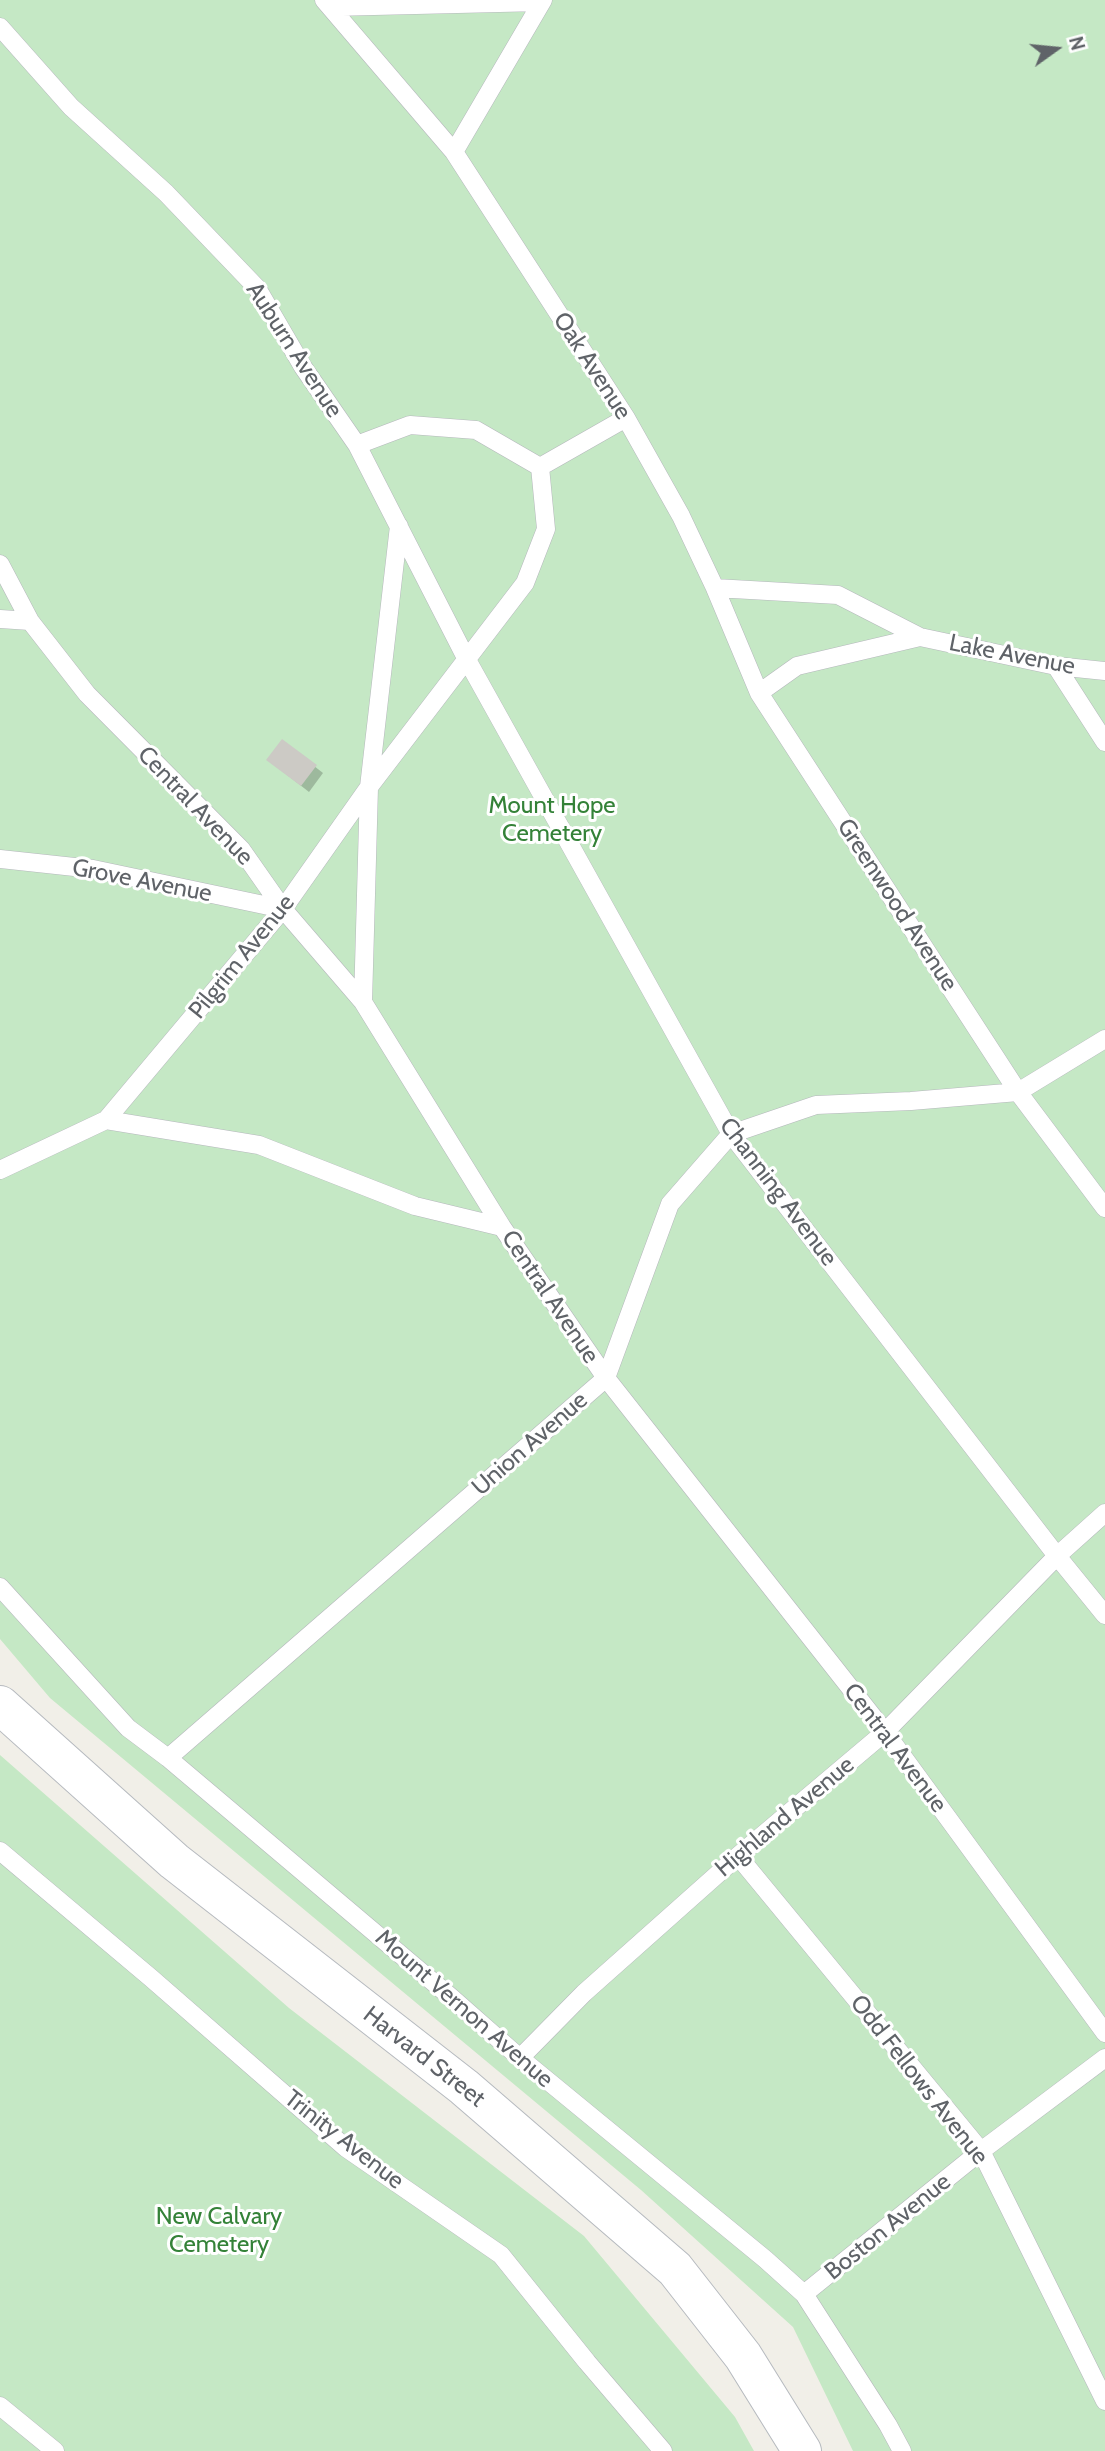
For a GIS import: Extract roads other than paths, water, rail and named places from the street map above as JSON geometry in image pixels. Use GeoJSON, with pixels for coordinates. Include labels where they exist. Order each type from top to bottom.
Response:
{"type":"FeatureCollection","features":[{"type":"Feature","properties":{"kind":"main road","name":"Harvard Street"},"geometry":{"type":"LineString","coordinates":[[0,1705],[174,1861],[464,2087],[675,2269],[743,2356],[802,2451]]}},
{"type":"Feature","properties":{"kind":"lane"},"geometry":{"type":"LineString","coordinates":[[328,4],[542,1]]}},
{"type":"Feature","properties":{"kind":"lane"},"geometry":{"type":"LineString","coordinates":[[454,152],[542,1]]}},
{"type":"Feature","properties":{"kind":"lane","name":"Oak Avenue"},"geometry":{"type":"LineString","coordinates":[[328,4],[454,152],[626,418],[681,516],[715,588]]}},
{"type":"Feature","properties":{"kind":"lane","name":"Auburn Avenue"},"geometry":{"type":"LineString","coordinates":[[0,27],[71,107],[166,193],[257,288],[303,367],[357,445],[466,658]]}},
{"type":"Feature","properties":{"kind":"lane"},"geometry":{"type":"LineString","coordinates":[[357,445],[410,425],[476,430],[541,467],[626,418]]}},
{"type":"Feature","properties":{"kind":"lane","name":"Pilgrim Avenue"},"geometry":{"type":"LineString","coordinates":[[0,1170],[106,1120],[284,909],[369,787],[525,583],[546,529],[541,467]]}},
{"type":"Feature","properties":{"kind":"lane","name":"Pilgrim Avenue"},"geometry":{"type":"LineString","coordinates":[[363,1002],[369,787],[399,526]]}},
{"type":"Feature","properties":{"kind":"lane","name":"Central Avenue"},"geometry":{"type":"LineString","coordinates":[[0,564],[30,621],[87,694],[241,849],[284,909],[363,1002],[502,1227],[606,1378],[885,1732],[1105,2033]]}},
{"type":"Feature","properties":{"kind":"lane","name":"Lake Avenue"},"geometry":{"type":"LineString","coordinates":[[715,588],[838,595],[920,636],[1056,666],[1105,671]]}},
{"type":"Feature","properties":{"kind":"lane","name":"Greenwood Avenue"},"geometry":{"type":"LineString","coordinates":[[715,588],[759,693],[1018,1092],[1105,1208]]}},
{"type":"Feature","properties":{"kind":"lane"},"geometry":{"type":"LineString","coordinates":[[0,619],[30,621]]}},
{"type":"Feature","properties":{"kind":"lane","name":"Lake Avenue"},"geometry":{"type":"LineString","coordinates":[[759,693],[797,666],[920,636]]}},
{"type":"Feature","properties":{"kind":"lane","name":"Channing Avenue"},"geometry":{"type":"LineString","coordinates":[[466,658],[731,1134],[1105,1615]]}},
{"type":"Feature","properties":{"kind":"lane"},"geometry":{"type":"LineString","coordinates":[[1056,666],[1105,742]]}},
{"type":"Feature","properties":{"kind":"lane","name":"Grove Avenue"},"geometry":{"type":"LineString","coordinates":[[0,859],[93,869],[284,909]]}},
{"type":"Feature","properties":{"kind":"lane"},"geometry":{"type":"LineString","coordinates":[[731,1134],[816,1105],[911,1101],[1018,1092],[1105,1040]]}},
{"type":"Feature","properties":{"kind":"lane"},"geometry":{"type":"LineString","coordinates":[[106,1120],[259,1145],[415,1206],[502,1227]]}},
{"type":"Feature","properties":{"kind":"lane","name":"Union Avenue"},"geometry":{"type":"LineString","coordinates":[[168,1758],[606,1378],[670,1204],[731,1134]]}},
{"type":"Feature","properties":{"kind":"lane","name":"Highland Avenue"},"geometry":{"type":"LineString","coordinates":[[520,2058],[583,1993],[885,1732],[1057,1556],[1105,1513]]}},
{"type":"Feature","properties":{"kind":"lane","name":"Mount Vernon Avenue"},"geometry":{"type":"LineString","coordinates":[[0,1587],[128,1728],[168,1758],[520,2058],[804,2294],[902,2451]]}},
{"type":"Feature","properties":{"kind":"lane","name":"Trinity Avenue"},"geometry":{"type":"LineString","coordinates":[[0,1851],[346,2148],[501,2255],[663,2451]]}},
{"type":"Feature","properties":{"kind":"lane","name":"Odd Fellows Avenue"},"geometry":{"type":"LineString","coordinates":[[738,1857],[981,2151],[1105,2401]]}},
{"type":"Feature","properties":{"kind":"lane","name":"Boston Avenue"},"geometry":{"type":"LineString","coordinates":[[804,2294],[981,2151],[1105,2058]]}},
{"type":"Feature","properties":{"kind":"lane"},"geometry":{"type":"LineString","coordinates":[[0,2406],[55,2451]]}},
{"type":"Feature","properties":{"kind":"park label","name":"Mount Hope Cemetery"},"geometry":{"type":"Point","coordinates":[552,820]}},
{"type":"Feature","properties":{"kind":"park label","name":"New Calvary Cemetery"},"geometry":{"type":"Point","coordinates":[219,2231]}}]}
